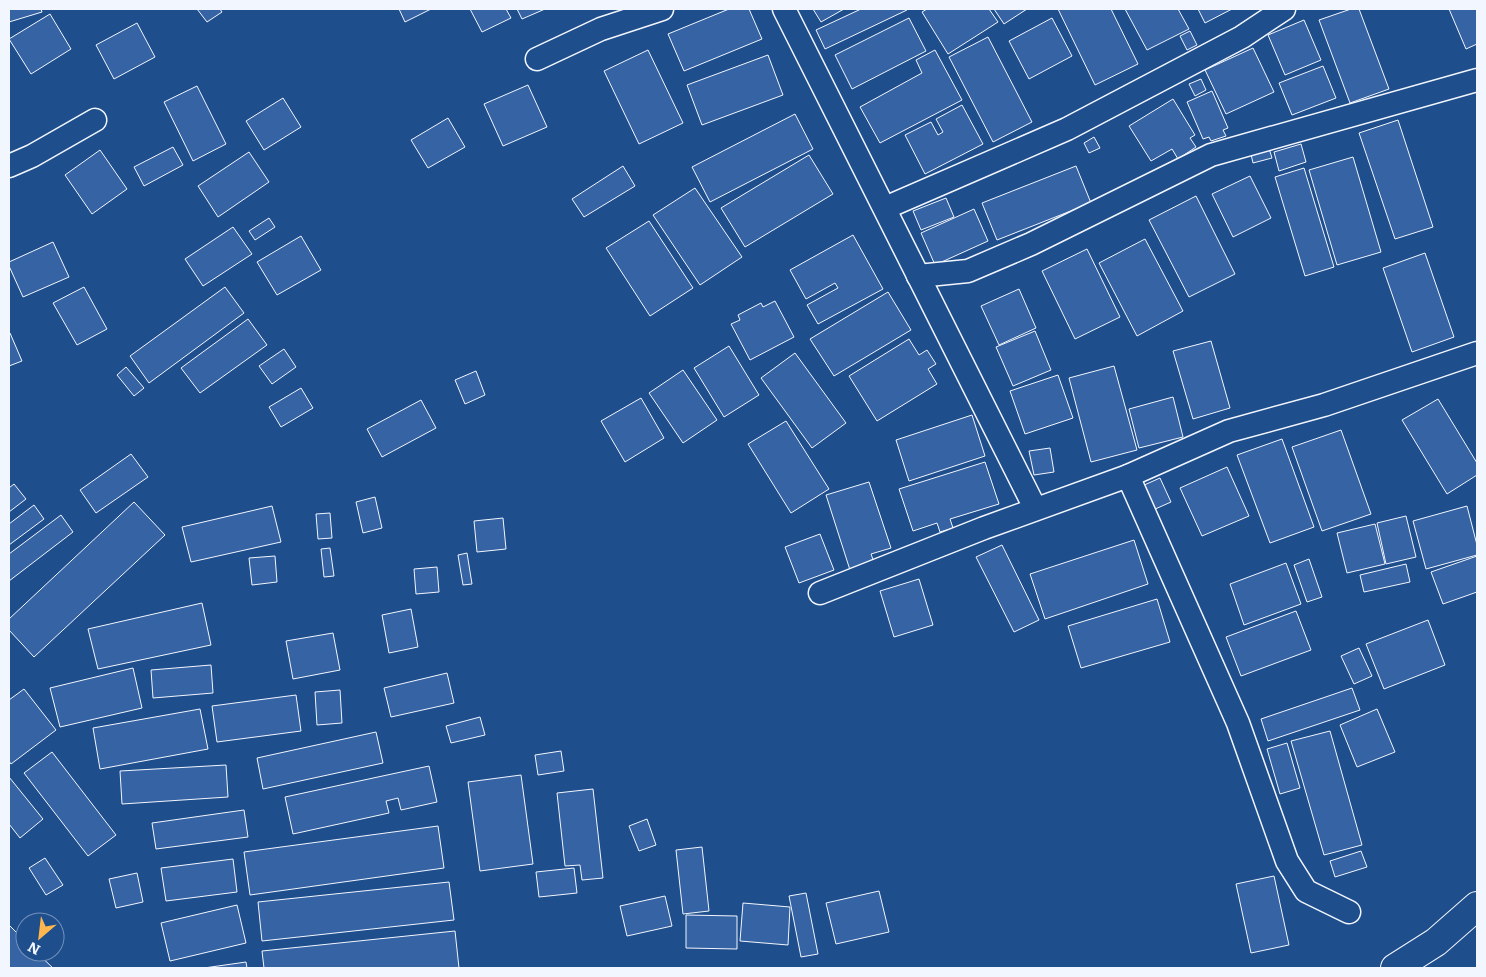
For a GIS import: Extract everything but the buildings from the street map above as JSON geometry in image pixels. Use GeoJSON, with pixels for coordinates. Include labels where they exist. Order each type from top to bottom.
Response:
{"type":"FeatureCollection","features":[{"type":"Feature","properties":{"kind":"main road"},"geometry":{"type":"LineString","coordinates":[[1395,968],[1436,942],[1477,906]]}},
{"type":"Feature","properties":{"kind":"street"},"geometry":{"type":"LineString","coordinates":[[537,59],[601,29],[662,9]]}},
{"type":"Feature","properties":{"kind":"street"},"geometry":{"type":"LineString","coordinates":[[784,9],[1035,508]]}},
{"type":"Feature","properties":{"kind":"street"},"geometry":{"type":"LineString","coordinates":[[884,208],[1067,129],[1242,38],[1284,9]]}},
{"type":"Feature","properties":{"kind":"street"},"geometry":{"type":"LineString","coordinates":[[918,276],[968,271],[1031,244],[1211,155],[1477,80]]}},
{"type":"Feature","properties":{"kind":"street"},"geometry":{"type":"LineString","coordinates":[[9,166],[32,156],[94,120]]}},
{"type":"Feature","properties":{"kind":"street"},"geometry":{"type":"LineString","coordinates":[[820,593],[1035,508],[1128,476],[1229,431],[1324,405],[1477,353]]}},
{"type":"Feature","properties":{"kind":"street"},"geometry":{"type":"LineString","coordinates":[[1128,476],[1238,723],[1287,861],[1306,891],[1349,912]]}}]}
